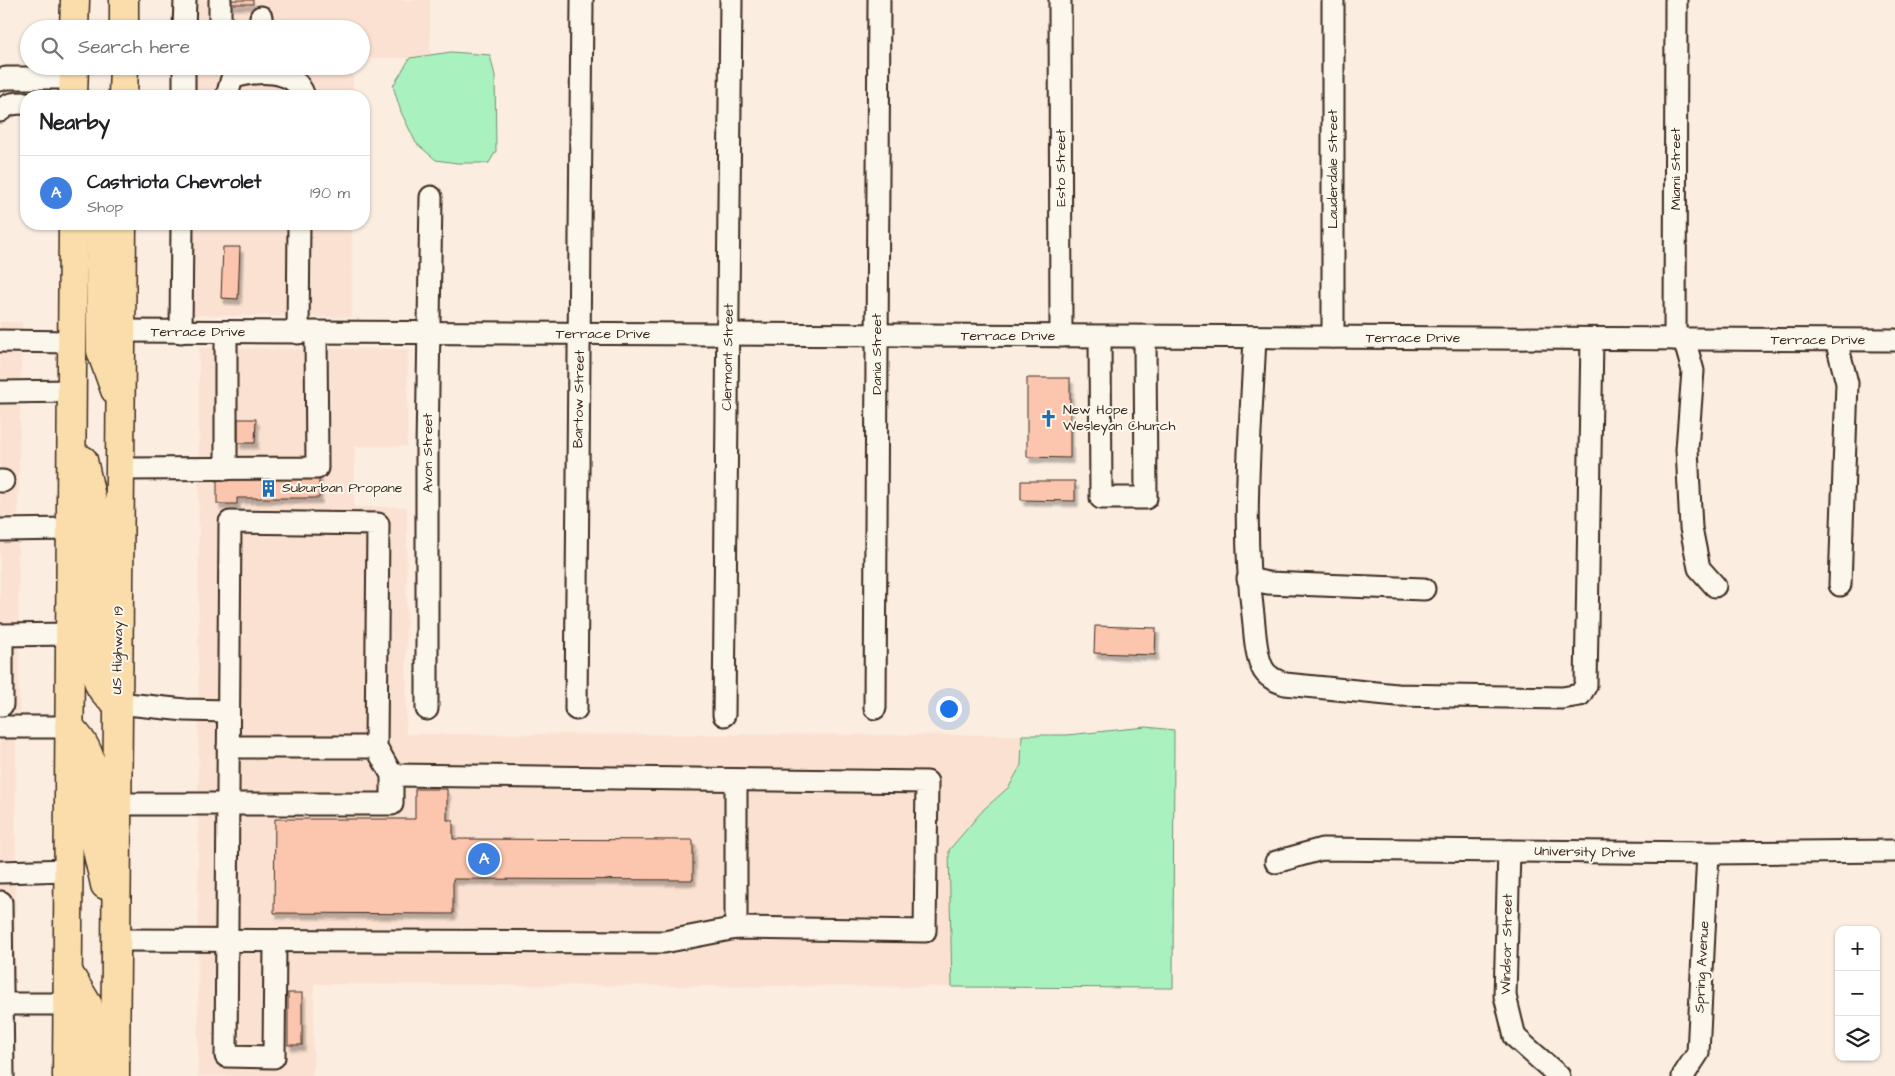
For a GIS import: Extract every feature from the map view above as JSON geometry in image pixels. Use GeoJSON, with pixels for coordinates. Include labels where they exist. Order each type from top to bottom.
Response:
{"type":"FeatureCollection","features":[{"type":"Feature","properties":{"kind":"highway"},"geometry":{"type":"LineString","coordinates":[[74,20],[75,0]]}},
{"type":"Feature","properties":{"kind":"highway"},"geometry":{"type":"LineString","coordinates":[[124,0],[124,20]]}},
{"type":"Feature","properties":{"kind":"highway"},"geometry":{"type":"LineString","coordinates":[[123,90],[124,75]]}},
{"type":"Feature","properties":{"kind":"highway"},"geometry":{"type":"LineString","coordinates":[[67,1076],[73,230]]}},
{"type":"Feature","properties":{"kind":"highway"},"geometry":{"type":"LineString","coordinates":[[100,230],[100,351],[120,403]]}},
{"type":"Feature","properties":{"kind":"highway","name":"US Highway 19"},"geometry":{"type":"LineString","coordinates":[[115,1076],[122,230]]}},
{"type":"Feature","properties":{"kind":"highway"},"geometry":{"type":"LineString","coordinates":[[72,403],[96,520],[94,665],[98,683],[105,694],[118,703]]}},
{"type":"Feature","properties":{"kind":"highway"},"geometry":{"type":"LineString","coordinates":[[69,727],[80,736],[91,759],[95,778],[95,836],[116,940]]}},
{"type":"Feature","properties":{"kind":"highway"},"geometry":{"type":"LineString","coordinates":[[68,972],[88,1005],[91,1076]]}},
{"type":"Feature","properties":{"kind":"street"},"geometry":{"type":"LineString","coordinates":[[184,0],[184,20]]}},
{"type":"Feature","properties":{"kind":"street"},"geometry":{"type":"LineString","coordinates":[[220,0],[220,20]]}},
{"type":"Feature","properties":{"kind":"street","name":"Bartow Street"},"geometry":{"type":"LineString","coordinates":[[576,709],[582,0]]}},
{"type":"Feature","properties":{"kind":"street","name":"Clermont Street"},"geometry":{"type":"LineString","coordinates":[[724,715],[731,0]]}},
{"type":"Feature","properties":{"kind":"street","name":"Dania Street"},"geometry":{"type":"LineString","coordinates":[[875,708],[879,0]]}},
{"type":"Feature","properties":{"kind":"street","name":"Esto Street"},"geometry":{"type":"LineString","coordinates":[[1060,0],[1061,336]]}},
{"type":"Feature","properties":{"kind":"street","name":"Lauderdale Street"},"geometry":{"type":"LineString","coordinates":[[1332,0],[1333,337]]}},
{"type":"Feature","properties":{"kind":"street","name":"Miami Street"},"geometry":{"type":"LineString","coordinates":[[1676,0],[1680,339],[1693,372],[1687,449],[1691,528],[1699,568],[1715,586]]}},
{"type":"Feature","properties":{"kind":"street"},"geometry":{"type":"LineString","coordinates":[[184,75],[184,90]]}},
{"type":"Feature","properties":{"kind":"street"},"geometry":{"type":"LineString","coordinates":[[229,90],[232,78],[240,75]]}},
{"type":"Feature","properties":{"kind":"street"},"geometry":{"type":"LineString","coordinates":[[282,75],[287,76],[301,87],[302,90]]}},
{"type":"Feature","properties":{"kind":"street"},"geometry":{"type":"LineString","coordinates":[[0,80],[6,78],[77,84]]}},
{"type":"Feature","properties":{"kind":"street"},"geometry":{"type":"LineString","coordinates":[[0,111],[6,105],[20,103]]}},
{"type":"Feature","properties":{"kind":"street","name":"Avon Street"},"geometry":{"type":"LineString","coordinates":[[427,710],[431,197]]}},
{"type":"Feature","properties":{"kind":"street"},"geometry":{"type":"LineString","coordinates":[[181,332],[182,230]]}},
{"type":"Feature","properties":{"kind":"street"},"geometry":{"type":"LineString","coordinates":[[120,468],[317,468],[299,230]]}},
{"type":"Feature","properties":{"kind":"street","name":"Terrace Drive"},"geometry":{"type":"LineString","coordinates":[[121,332],[1895,340]]}},
{"type":"Feature","properties":{"kind":"street"},"geometry":{"type":"LineString","coordinates":[[226,332],[226,468]]}},
{"type":"Feature","properties":{"kind":"street"},"geometry":{"type":"LineString","coordinates":[[1100,336],[1101,498],[1146,498],[1145,337]]}},
{"type":"Feature","properties":{"kind":"street"},"geometry":{"type":"LineString","coordinates":[[1255,337],[1246,512],[1248,579],[1258,653],[1262,668],[1272,679],[1286,684],[1414,696],[1562,698],[1580,694],[1586,685],[1592,338]]}},
{"type":"Feature","properties":{"kind":"street"},"geometry":{"type":"LineString","coordinates":[[1836,340],[1848,383],[1840,585]]}},
{"type":"Feature","properties":{"kind":"street"},"geometry":{"type":"LineString","coordinates":[[0,341],[73,342]]}},
{"type":"Feature","properties":{"kind":"street"},"geometry":{"type":"LineString","coordinates":[[0,392],[72,403]]}},
{"type":"Feature","properties":{"kind":"street"},"geometry":{"type":"LineString","coordinates":[[117,804],[228,804],[392,804],[392,775],[376,747],[378,524],[230,522],[228,804],[226,941],[226,1056],[274,1056],[275,941]]}},
{"type":"Feature","properties":{"kind":"street"},"geometry":{"type":"LineString","coordinates":[[0,530],[71,529]]}},
{"type":"Feature","properties":{"kind":"street"},"geometry":{"type":"LineString","coordinates":[[1248,579],[1268,583],[1424,589]]}},
{"type":"Feature","properties":{"kind":"street"},"geometry":{"type":"LineString","coordinates":[[0,705],[2,705],[1,635],[71,634]]}},
{"type":"Feature","properties":{"kind":"street"},"geometry":{"type":"LineString","coordinates":[[118,703],[185,710],[228,711]]}},
{"type":"Feature","properties":{"kind":"street"},"geometry":{"type":"LineString","coordinates":[[0,727],[69,727]]}},
{"type":"Feature","properties":{"kind":"street"},"geometry":{"type":"LineString","coordinates":[[228,747],[376,747]]}},
{"type":"Feature","properties":{"kind":"street"},"geometry":{"type":"LineString","coordinates":[[116,940],[664,942],[736,928],[925,931],[927,782],[392,775]]}},
{"type":"Feature","properties":{"kind":"street"},"geometry":{"type":"LineString","coordinates":[[736,780],[736,928]]}},
{"type":"Feature","properties":{"kind":"street","name":"University Drive"},"geometry":{"type":"LineString","coordinates":[[1276,862],[1322,849],[1708,853],[1895,851]]}},
{"type":"Feature","properties":{"kind":"street","name":"Windsor Street"},"geometry":{"type":"LineString","coordinates":[[1509,851],[1505,996],[1515,1037],[1559,1076]]}},
{"type":"Feature","properties":{"kind":"street","name":"Spring Avenue"},"geometry":{"type":"LineString","coordinates":[[1683,1076],[1698,1053],[1708,853]]}},
{"type":"Feature","properties":{"kind":"street"},"geometry":{"type":"LineString","coordinates":[[0,872],[69,870]]}},
{"type":"Feature","properties":{"kind":"street"},"geometry":{"type":"LineString","coordinates":[[1,902],[1,1039],[3,1076]]}},
{"type":"Feature","properties":{"kind":"street"},"geometry":{"type":"LineString","coordinates":[[1,1004],[67,1004]]}},
{"type":"Feature","properties":{"kind":"shaded area"},"geometry":{"type":"Polygon","coordinates":[[[177,0],[430,0],[430,54],[410,58],[370,58],[370,20],[176,20],[177,0]]]}},
{"type":"Feature","properties":{"kind":"shaded area"},"geometry":{"type":"Polygon","coordinates":[[[176,75],[353,75],[353,90],[176,90],[176,75]]]}},
{"type":"Feature","properties":{"kind":"shaded area"},"geometry":{"type":"Polygon","coordinates":[[[175,230],[352,230],[352,317],[174,315],[175,230]]]}},
{"type":"Feature","properties":{"kind":"shaded area"},"geometry":{"type":"Polygon","coordinates":[[[0,322],[22,322],[18,516],[0,517],[0,322]]]}},
{"type":"Feature","properties":{"kind":"shaded area"},"geometry":{"type":"Polygon","coordinates":[[[199,348],[408,349],[407,446],[355,446],[354,507],[407,507],[406,734],[1022,735],[1021,765],[1009,787],[984,809],[949,850],[952,987],[314,984],[313,1076],[198,1076],[199,348]]]}},
{"type":"Feature","properties":{"kind":"shaded area"},"geometry":{"type":"Polygon","coordinates":[[[0,542],[18,542],[19,713],[0,714],[0,542]]]}},
{"type":"Feature","properties":{"kind":"shaded area"},"geometry":{"type":"Polygon","coordinates":[[[0,739],[16,739],[15,1076],[0,1076],[0,739]]]}},
{"type":"Feature","properties":{"kind":"green space"},"geometry":{"type":"Polygon","coordinates":[[[451,52],[490,55],[495,76],[496,151],[489,163],[457,163],[436,160],[416,143],[401,112],[393,86],[410,58],[451,52]]]}},
{"type":"Feature","properties":{"kind":"green space"},"geometry":{"type":"Polygon","coordinates":[[[1146,727],[1174,730],[1173,988],[952,987],[949,850],[984,809],[1009,787],[1021,765],[1022,735],[1067,735],[1146,727]]]}},
{"type":"Feature","properties":{"kind":"building"},"geometry":{"type":"Polygon","coordinates":[[[227,0],[253,0],[253,4],[227,4],[227,0]]]}},
{"type":"Feature","properties":{"kind":"building"},"geometry":{"type":"Polygon","coordinates":[[[223,247],[240,247],[238,299],[221,298],[223,247]]]}},
{"type":"Feature","properties":{"kind":"building","name":"New Hope Wesleyan Church"},"geometry":{"type":"Polygon","coordinates":[[[1027,378],[1070,378],[1070,458],[1027,457],[1027,378]]]}},
{"type":"Feature","properties":{"kind":"building"},"geometry":{"type":"Polygon","coordinates":[[[238,419],[256,419],[255,443],[238,443],[238,419]]]}},
{"type":"Feature","properties":{"kind":"building","name":"Suburban Propane"},"geometry":{"type":"Polygon","coordinates":[[[319,474],[319,498],[237,498],[237,504],[217,504],[217,478],[319,474]]]}},
{"type":"Feature","properties":{"kind":"building"},"geometry":{"type":"Polygon","coordinates":[[[1021,481],[1075,481],[1075,501],[1021,500],[1021,481]]]}},
{"type":"Feature","properties":{"kind":"building"},"geometry":{"type":"Polygon","coordinates":[[[1095,626],[1156,628],[1155,655],[1094,653],[1095,626]]]}},
{"type":"Feature","properties":{"kind":"building"},"geometry":{"type":"Polygon","coordinates":[[[415,789],[447,789],[447,820],[453,820],[453,839],[693,840],[693,880],[453,879],[453,914],[274,913],[275,819],[415,819],[415,789]]]}},
{"type":"Feature","properties":{"kind":"building"},"geometry":{"type":"Polygon","coordinates":[[[288,993],[302,993],[302,1045],[288,1045],[288,993]]]}},
{"type":"Feature","properties":{"kind":"place","name":"New Hope Wesleyan Church"},"geometry":{"type":"Point","coordinates":[1049,418]}},
{"type":"Feature","properties":{"kind":"place","name":"Suburban Propane"},"geometry":{"type":"Point","coordinates":[268,488]}},
{"type":"Feature","properties":{"kind":"place","name":"Castriota Chevrolet"},"geometry":{"type":"Point","coordinates":[484,859]}}]}
